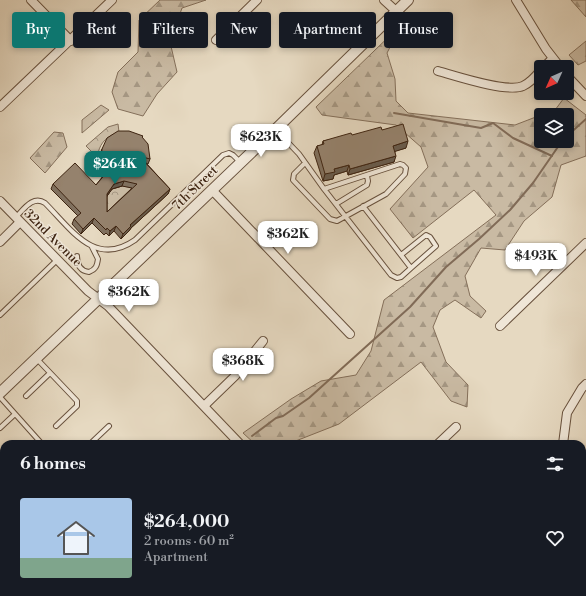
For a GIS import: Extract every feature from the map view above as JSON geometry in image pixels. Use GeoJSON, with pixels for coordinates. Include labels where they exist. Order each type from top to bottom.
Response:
{"type":"FeatureCollection","features":[{"type":"Feature","properties":{"kind":"street"},"geometry":{"type":"LineString","coordinates":[[31,0],[71,40]]}},
{"type":"Feature","properties":{"kind":"street"},"geometry":{"type":"LineString","coordinates":[[0,107],[112,0]]}},
{"type":"Feature","properties":{"kind":"street"},"geometry":{"type":"LineString","coordinates":[[245,12],[257,0]]}},
{"type":"Feature","properties":{"kind":"street"},"geometry":{"type":"LineString","coordinates":[[384,0],[396,11]]}},
{"type":"Feature","properties":{"kind":"street","name":"7th Street"},"geometry":{"type":"LineString","coordinates":[[0,393],[408,0]]}},
{"type":"Feature","properties":{"kind":"street"},"geometry":{"type":"LineString","coordinates":[[516,0],[553,58]]}},
{"type":"Feature","properties":{"kind":"street"},"geometry":{"type":"LineString","coordinates":[[438,71],[501,87],[514,88],[524,86],[534,77]]}},
{"type":"Feature","properties":{"kind":"street"},"geometry":{"type":"LineString","coordinates":[[574,83],[586,96]]}},
{"type":"Feature","properties":{"kind":"street"},"geometry":{"type":"LineString","coordinates":[[212,190],[350,334]]}},
{"type":"Feature","properties":{"kind":"street","name":"32nd Avenue"},"geometry":{"type":"LineString","coordinates":[[0,201],[88,291],[108,306],[236,440]]}},
{"type":"Feature","properties":{"kind":"street"},"geometry":{"type":"LineString","coordinates":[[0,242],[18,220]]}},
{"type":"Feature","properties":{"kind":"street"},"geometry":{"type":"LineString","coordinates":[[500,326],[586,244]]}},
{"type":"Feature","properties":{"kind":"street"},"geometry":{"type":"LineString","coordinates":[[204,406],[235,376],[263,341]]}},
{"type":"Feature","properties":{"kind":"street"},"geometry":{"type":"LineString","coordinates":[[564,440],[567,413],[586,384]]}},
{"type":"Feature","properties":{"kind":"street"},"geometry":{"type":"LineString","coordinates":[[442,440],[456,427]]}},
{"type":"Feature","properties":{"kind":"lane"},"geometry":{"type":"LineString","coordinates":[[275,129],[299,154],[324,189],[394,277],[401,278],[436,246],[430,237],[426,235],[401,255]]}},
{"type":"Feature","properties":{"kind":"lane"},"geometry":{"type":"LineString","coordinates":[[18,220],[27,206],[35,200],[40,200],[45,202],[80,239],[92,247],[103,250],[112,250],[127,246],[135,240],[223,155],[229,153],[240,162]]}},
{"type":"Feature","properties":{"kind":"lane"},"geometry":{"type":"LineString","coordinates":[[305,163],[294,174],[293,180],[330,219],[337,221],[386,194],[407,170],[400,164],[324,189]]}},
{"type":"Feature","properties":{"kind":"lane"},"geometry":{"type":"LineString","coordinates":[[336,204],[367,185],[367,176]]}},
{"type":"Feature","properties":{"kind":"lane"},"geometry":{"type":"LineString","coordinates":[[363,206],[411,268]]}},
{"type":"Feature","properties":{"kind":"lane"},"geometry":{"type":"LineString","coordinates":[[77,256],[78,265],[81,269],[89,272],[93,270],[96,268],[98,259],[92,247]]}},
{"type":"Feature","properties":{"kind":"lane"},"geometry":{"type":"LineString","coordinates":[[0,315],[57,260]]}},
{"type":"Feature","properties":{"kind":"lane"},"geometry":{"type":"LineString","coordinates":[[36,358],[78,401],[78,404],[56,426]]}},
{"type":"Feature","properties":{"kind":"lane"},"geometry":{"type":"LineString","coordinates":[[26,396],[50,373]]}},
{"type":"Feature","properties":{"kind":"lane"},"geometry":{"type":"LineString","coordinates":[[0,397],[38,440]]}},
{"type":"Feature","properties":{"kind":"lane"},"geometry":{"type":"LineString","coordinates":[[0,428],[15,414]]}},
{"type":"Feature","properties":{"kind":"lane"},"geometry":{"type":"LineString","coordinates":[[94,440],[109,426]]}},
{"type":"Feature","properties":{"kind":"green space"},"geometry":{"type":"Polygon","coordinates":[[[160,0],[206,0],[182,8],[181,12],[147,12],[160,0]]]}},
{"type":"Feature","properties":{"kind":"green space"},"geometry":{"type":"Polygon","coordinates":[[[571,0],[586,0],[586,17],[571,0]]]}},
{"type":"Feature","properties":{"kind":"green space"},"geometry":{"type":"Polygon","coordinates":[[[139,20],[139,48],[171,48],[177,72],[157,94],[143,116],[118,109],[112,92],[118,72],[138,52],[139,20]]]}},
{"type":"Feature","properties":{"kind":"green space"},"geometry":{"type":"Polygon","coordinates":[[[384,41],[384,48],[390,48],[387,53],[395,79],[396,101],[408,113],[515,125],[534,118],[534,148],[574,148],[574,108],[556,108],[562,100],[567,100],[586,115],[586,156],[561,165],[552,197],[524,221],[505,250],[481,248],[465,276],[470,296],[486,311],[481,318],[455,300],[440,310],[433,327],[446,362],[468,385],[467,407],[451,401],[421,362],[339,424],[298,440],[251,440],[243,433],[291,399],[321,381],[356,375],[371,351],[384,300],[496,215],[474,190],[413,238],[390,209],[428,167],[421,147],[396,125],[322,115],[316,107],[384,41]]]}},
{"type":"Feature","properties":{"kind":"green space"},"geometry":{"type":"Polygon","coordinates":[[[586,41],[586,61],[578,65],[569,55],[586,41]]]}},
{"type":"Feature","properties":{"kind":"green space"},"geometry":{"type":"Polygon","coordinates":[[[101,105],[109,110],[82,133],[82,120],[101,105]]]}},
{"type":"Feature","properties":{"kind":"green space"},"geometry":{"type":"Polygon","coordinates":[[[118,124],[119,132],[112,135],[101,145],[98,153],[93,153],[86,146],[108,127],[118,124]]]}},
{"type":"Feature","properties":{"kind":"green space"},"geometry":{"type":"Polygon","coordinates":[[[54,132],[63,133],[67,147],[45,173],[30,158],[54,132]]]}},
{"type":"Feature","properties":{"kind":"green space"},"geometry":{"type":"Polygon","coordinates":[[[122,186],[129,187],[134,190],[107,215],[105,199],[112,189],[122,186]]]}},
{"type":"Feature","properties":{"kind":"building"},"geometry":{"type":"Polygon","coordinates":[[[403,124],[408,141],[393,146],[396,156],[350,169],[349,165],[334,169],[335,172],[325,174],[317,146],[324,144],[323,141],[351,133],[352,135],[381,127],[382,130],[403,124]]]}},
{"type":"Feature","properties":{"kind":"building"},"geometry":{"type":"Polygon","coordinates":[[[118,131],[129,131],[143,136],[142,137],[148,144],[150,159],[139,156],[170,189],[130,225],[131,226],[123,234],[116,226],[110,231],[107,228],[106,230],[94,218],[83,229],[74,219],[81,213],[53,184],[75,163],[96,185],[107,172],[103,170],[105,169],[101,160],[102,149],[107,138],[118,131]],[[124,181],[114,184],[107,194],[107,212],[137,184],[124,181]]]}},
{"type":"Feature","properties":{"kind":"waterway"},"geometry":{"type":"LineString","coordinates":[[394,113],[481,128],[493,123],[513,138],[552,156]]}},
{"type":"Feature","properties":{"kind":"waterway"},"geometry":{"type":"LineString","coordinates":[[574,130],[586,119]]}},
{"type":"Feature","properties":{"kind":"waterway"},"geometry":{"type":"LineString","coordinates":[[252,436],[276,418],[283,416],[309,398],[410,307],[446,267],[510,210],[533,183],[557,148]]}}]}
